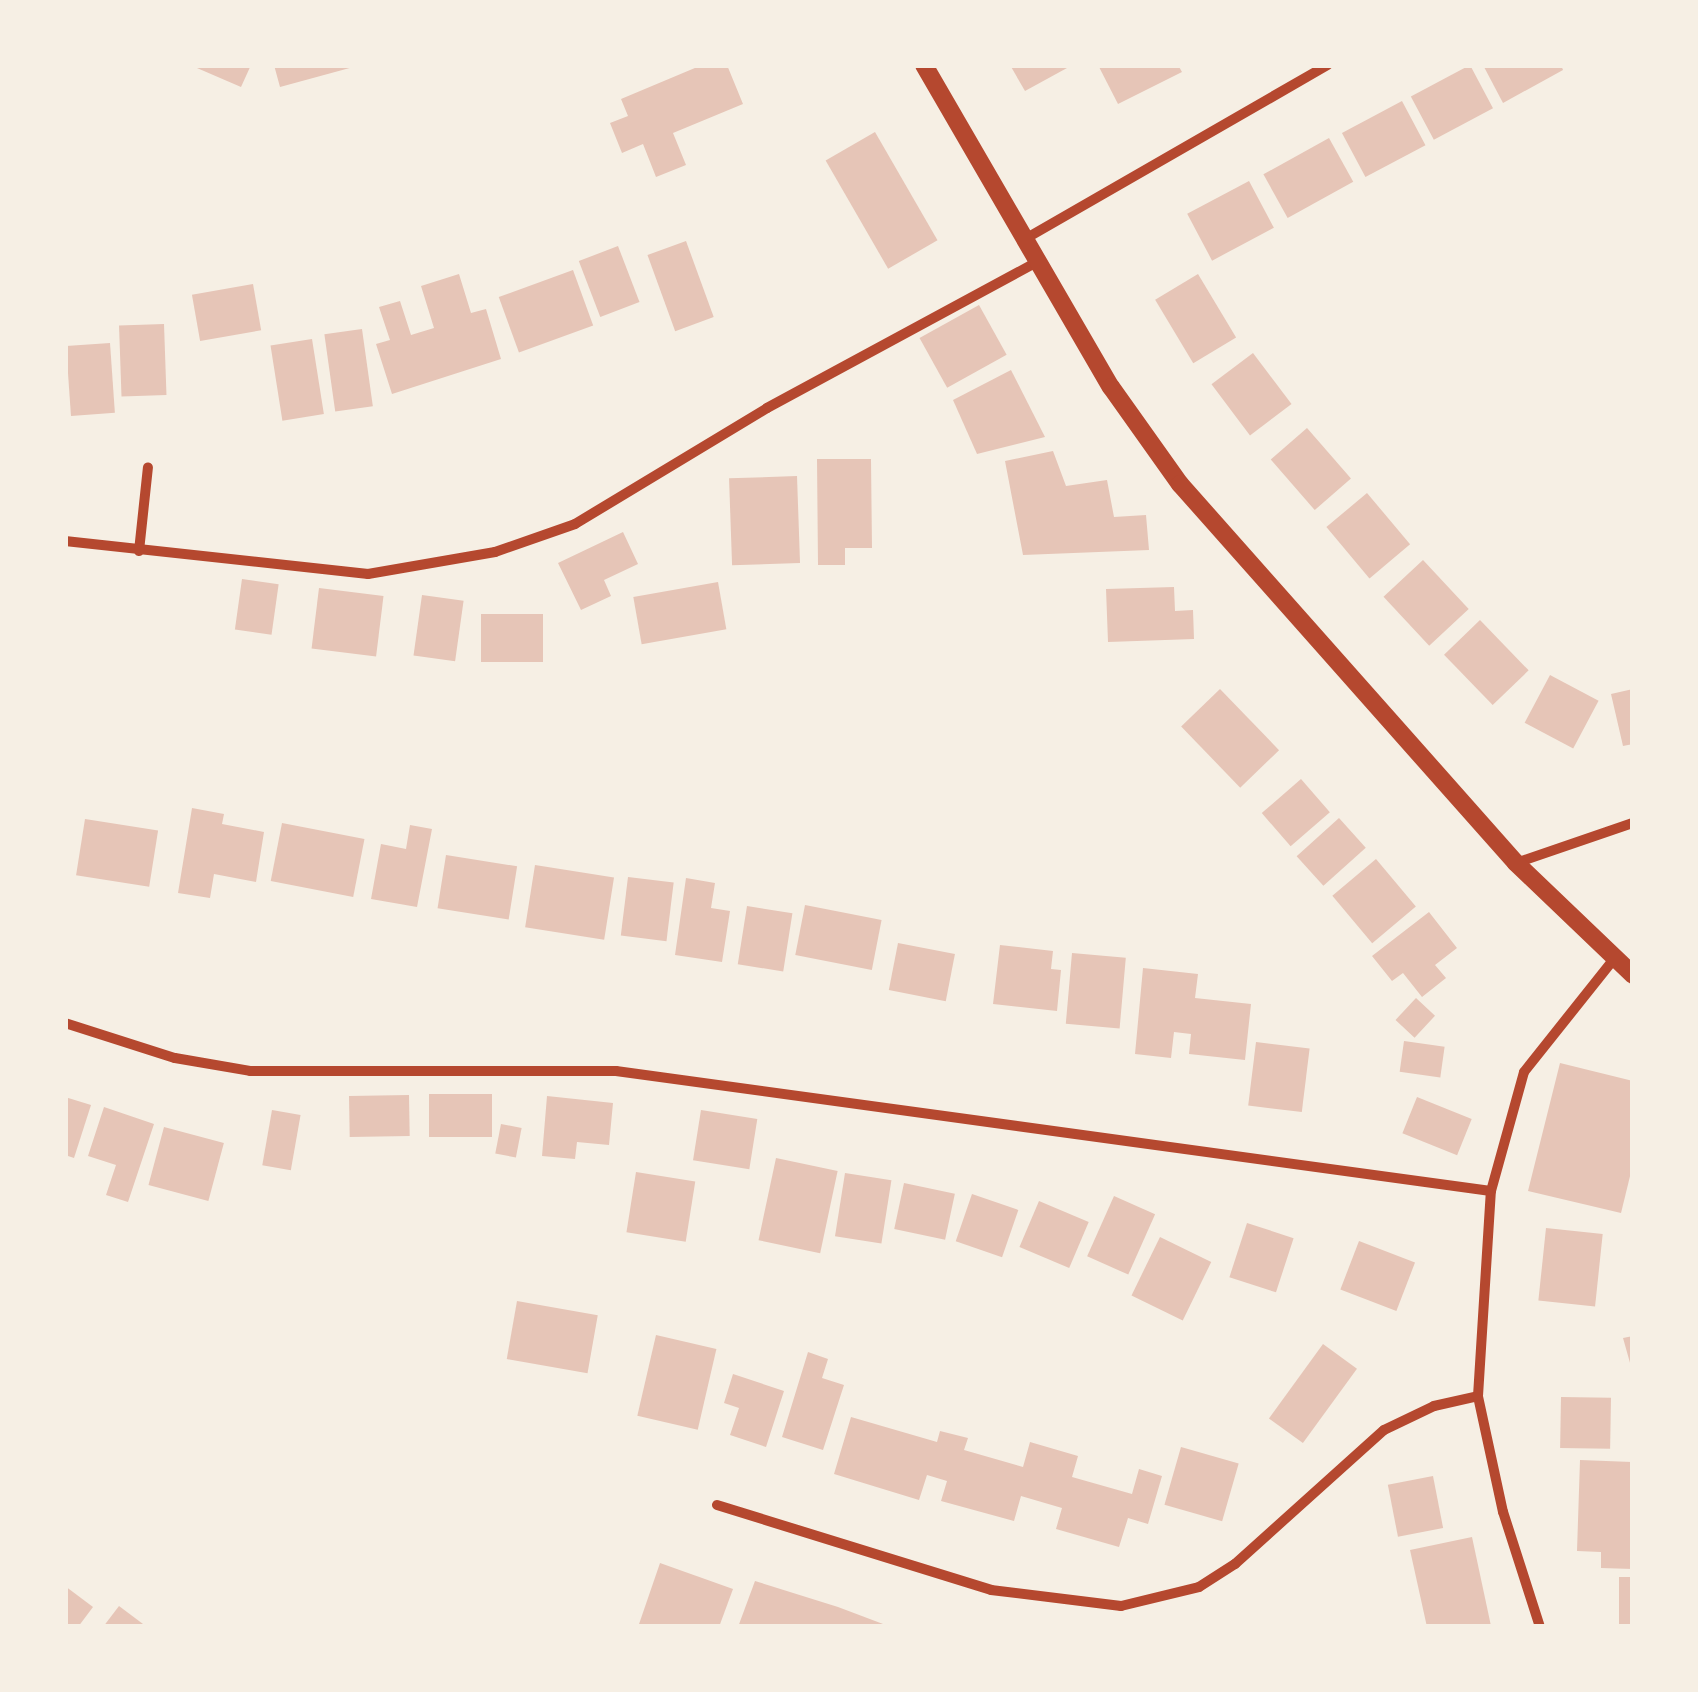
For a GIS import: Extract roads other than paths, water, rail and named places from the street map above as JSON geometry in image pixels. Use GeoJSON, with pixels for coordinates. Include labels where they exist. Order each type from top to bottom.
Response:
{"type":"FeatureCollection","features":[{"type":"Feature","properties":{"kind":"street"},"geometry":{"type":"LineString","coordinates":[[924,65],[1035,262],[1180,484],[1516,863],[1633,974]]}},
{"type":"Feature","properties":{"kind":"street"},"geometry":{"type":"LineString","coordinates":[[1022,240],[1327,65]]}},
{"type":"Feature","properties":{"kind":"street"},"geometry":{"type":"LineString","coordinates":[[65,542],[368,574],[495,552],[575,524],[767,408],[1035,262]]}},
{"type":"Feature","properties":{"kind":"street"},"geometry":{"type":"LineString","coordinates":[[139,552],[148,467]]}},
{"type":"Feature","properties":{"kind":"street"},"geometry":{"type":"LineString","coordinates":[[1516,863],[1633,823]]}},
{"type":"Feature","properties":{"kind":"street"},"geometry":{"type":"LineString","coordinates":[[1540,1627],[1503,1512],[1478,1396],[1491,1191],[1524,1072],[1614,958]]}},
{"type":"Feature","properties":{"kind":"street"},"geometry":{"type":"LineString","coordinates":[[65,1023],[176,1058],[250,1071],[616,1071],[1491,1191]]}},
{"type":"Feature","properties":{"kind":"street"},"geometry":{"type":"LineString","coordinates":[[717,1505],[991,1590],[1071,1605],[1139,1603],[1199,1587],[1235,1564],[1384,1430],[1434,1406],[1478,1396]]}}]}
